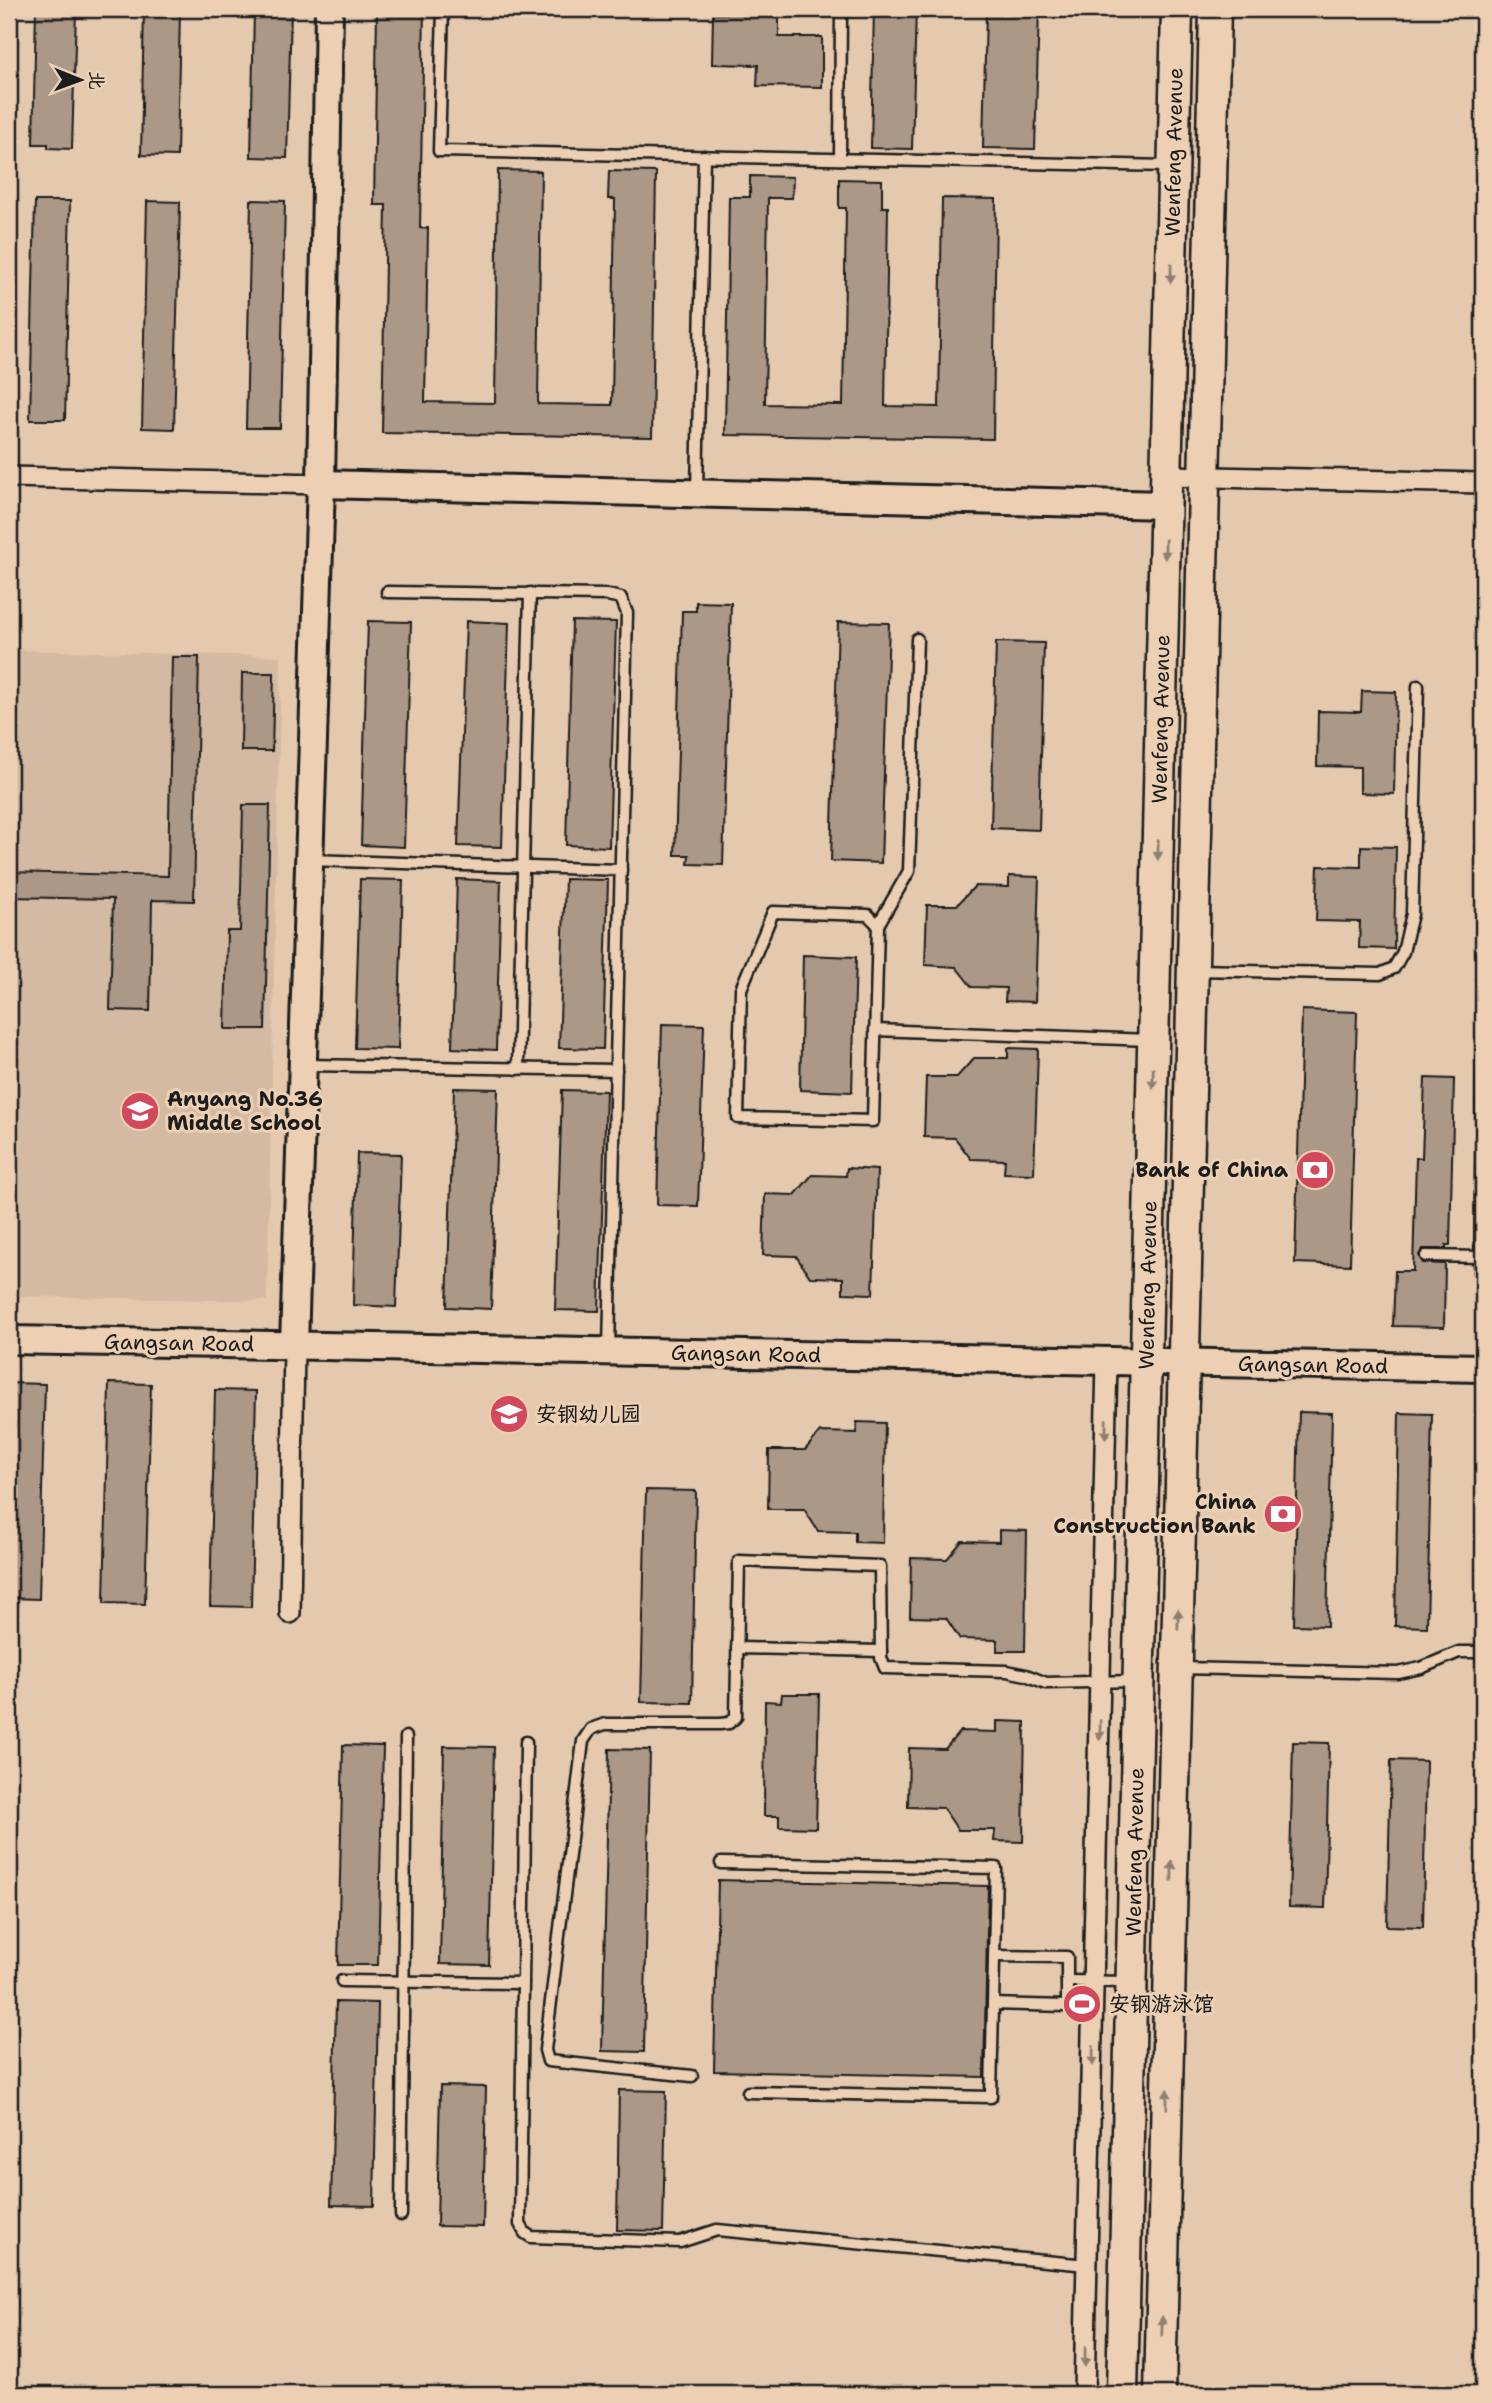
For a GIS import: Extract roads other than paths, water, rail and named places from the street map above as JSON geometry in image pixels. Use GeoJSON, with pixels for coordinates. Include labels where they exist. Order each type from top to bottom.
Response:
{"type":"FeatureCollection","features":[{"type":"Feature","properties":{"kind":"main road","name":"Wenfeng Avenue"},"geometry":{"type":"LineString","coordinates":[[1122,2394],[1177,9]]}},
{"type":"Feature","properties":{"kind":"main road","name":"Wenfeng Avenue"},"geometry":{"type":"LineString","coordinates":[[1160,2394],[1215,9]]}},
{"type":"Feature","properties":{"kind":"street"},"geometry":{"type":"LineString","coordinates":[[290,1613],[294,1345],[321,484],[329,9]]}},
{"type":"Feature","properties":{"kind":"street"},"geometry":{"type":"LineString","coordinates":[[9,477],[697,493],[1166,491],[1204,477],[1483,483]]}},
{"type":"Feature","properties":{"kind":"street","name":"Gangsan Road"},"geometry":{"type":"LineString","coordinates":[[9,1340],[1483,1368]]}},
{"type":"Feature","properties":{"kind":"street"},"geometry":{"type":"LineString","coordinates":[[1084,2394],[1107,1361]]}},
{"type":"Feature","properties":{"kind":"lane"},"geometry":{"type":"LineString","coordinates":[[443,9],[439,150],[1174,166]]}},
{"type":"Feature","properties":{"kind":"lane"},"geometry":{"type":"LineString","coordinates":[[840,159],[841,9]]}},
{"type":"Feature","properties":{"kind":"lane"},"geometry":{"type":"LineString","coordinates":[[697,493],[705,156]]}},
{"type":"Feature","properties":{"kind":"lane"},"geometry":{"type":"LineString","coordinates":[[387,592],[607,594],[621,598],[627,613],[608,1352]]}},
{"type":"Feature","properties":{"kind":"lane"},"geometry":{"type":"LineString","coordinates":[[518,1069],[530,593]]}},
{"type":"Feature","properties":{"kind":"lane"},"geometry":{"type":"LineString","coordinates":[[878,925],[869,915],[774,912],[741,989],[738,1118],[873,1121],[878,925],[909,872],[916,639]]}},
{"type":"Feature","properties":{"kind":"lane"},"geometry":{"type":"LineString","coordinates":[[1193,970],[1380,974],[1394,968],[1404,952],[1412,914],[1418,685]]}},
{"type":"Feature","properties":{"kind":"lane"},"geometry":{"type":"LineString","coordinates":[[309,859],[621,870]]}},
{"type":"Feature","properties":{"kind":"lane"},"geometry":{"type":"LineString","coordinates":[[875,1030],[1154,1040]]}},
{"type":"Feature","properties":{"kind":"lane"},"geometry":{"type":"LineString","coordinates":[[1480,1278],[1483,1033]]}},
{"type":"Feature","properties":{"kind":"lane"},"geometry":{"type":"LineString","coordinates":[[303,1065],[616,1070]]}},
{"type":"Feature","properties":{"kind":"lane"},"geometry":{"type":"LineString","coordinates":[[1426,1256],[1482,1257]]}},
{"type":"Feature","properties":{"kind":"lane"},"geometry":{"type":"LineString","coordinates":[[692,2076],[548,2061],[545,2050],[583,1741],[591,1729],[605,1724],[729,1723],[736,1717],[739,1561],[880,1566],[881,1658],[885,1668],[1007,1671],[1046,1683],[1139,1681]]}},
{"type":"Feature","properties":{"kind":"lane"},"geometry":{"type":"LineString","coordinates":[[737,1648],[881,1651]]}},
{"type":"Feature","properties":{"kind":"lane"},"geometry":{"type":"LineString","coordinates":[[1177,1668],[1398,1673],[1421,1668],[1459,1652],[1483,1652]]}},
{"type":"Feature","properties":{"kind":"lane"},"geometry":{"type":"LineString","coordinates":[[401,2215],[406,1737]]}},
{"type":"Feature","properties":{"kind":"lane"},"geometry":{"type":"LineString","coordinates":[[526,1742],[520,2224],[525,2233],[531,2237],[680,2242],[718,2230],[1087,2265]]}},
{"type":"Feature","properties":{"kind":"lane"},"geometry":{"type":"LineString","coordinates":[[721,1863],[996,1868],[991,2097],[748,2092]]}},
{"type":"Feature","properties":{"kind":"lane"},"geometry":{"type":"LineString","coordinates":[[993,2004],[1066,2006],[1067,1981],[1067,1957],[994,1956]]}},
{"type":"Feature","properties":{"kind":"lane"},"geometry":{"type":"LineString","coordinates":[[342,1981],[523,1983]]}},
{"type":"Feature","properties":{"kind":"lane"},"geometry":{"type":"LineString","coordinates":[[1067,1981],[1132,1982]]}},
{"type":"Feature","properties":{"kind":"place","name":"Anyang No.36 Middle School"},"geometry":{"type":"Point","coordinates":[140,1111]}},
{"type":"Feature","properties":{"kind":"place","name":"Bank of China"},"geometry":{"type":"Point","coordinates":[1315,1170]}},
{"type":"Feature","properties":{"kind":"place","name":"安钢幼儿园"},"geometry":{"type":"Point","coordinates":[509,1414]}},
{"type":"Feature","properties":{"kind":"place","name":"China Construction Bank"},"geometry":{"type":"Point","coordinates":[1283,1514]}},
{"type":"Feature","properties":{"kind":"place","name":"安钢游泳馆"},"geometry":{"type":"Point","coordinates":[1082,2004]}}]}
